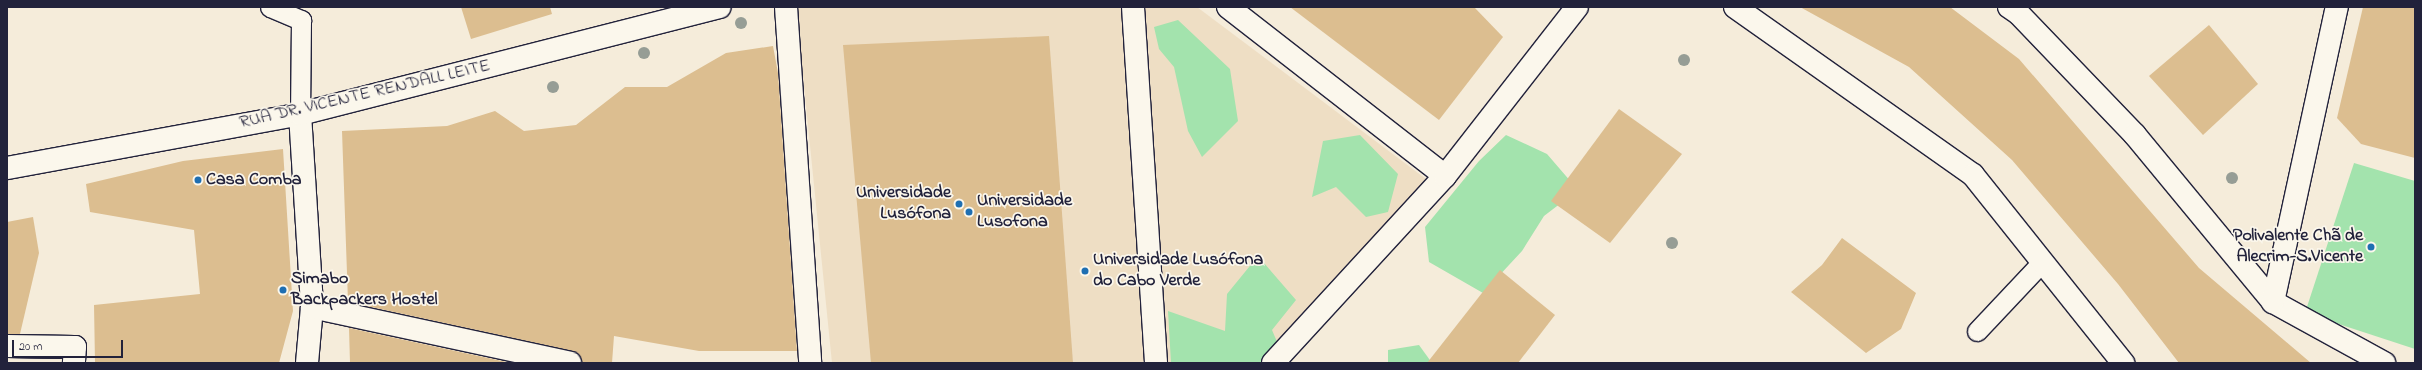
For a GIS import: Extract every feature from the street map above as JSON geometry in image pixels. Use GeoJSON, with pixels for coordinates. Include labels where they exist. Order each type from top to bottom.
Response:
{"type":"FeatureCollection","features":[{"type":"Feature","properties":{"kind":"street","name":"RUA DR. VICENTE RENDALL LEITE"},"geometry":{"type":"LineString","coordinates":[[7,168],[300,114],[720,7]]}},
{"type":"Feature","properties":{"kind":"street"},"geometry":{"type":"LineString","coordinates":[[786,7],[810,363]]}},
{"type":"Feature","properties":{"kind":"street"},"geometry":{"type":"LineString","coordinates":[[1133,7],[1156,363]]}},
{"type":"Feature","properties":{"kind":"street"},"geometry":{"type":"LineString","coordinates":[[1228,7],[1445,176]]}},
{"type":"Feature","properties":{"kind":"street"},"geometry":{"type":"LineString","coordinates":[[1273,363],[1445,176],[1576,7]]}},
{"type":"Feature","properties":{"kind":"street"},"geometry":{"type":"LineString","coordinates":[[1735,7],[1973,175],[2122,363]]}},
{"type":"Feature","properties":{"kind":"street"},"geometry":{"type":"LineString","coordinates":[[2009,7],[2018,13],[2135,135],[2273,302],[2384,363]]}},
{"type":"Feature","properties":{"kind":"street"},"geometry":{"type":"LineString","coordinates":[[2273,302],[2337,7]]}},
{"type":"Feature","properties":{"kind":"street"},"geometry":{"type":"LineString","coordinates":[[300,114],[312,307],[307,363]]}},
{"type":"Feature","properties":{"kind":"street"},"geometry":{"type":"LineString","coordinates":[[312,307],[570,363]]}},
{"type":"Feature","properties":{"kind":"street"},"geometry":{"type":"LineString","coordinates":[[7,346],[75,347],[74,363]]}},
{"type":"Feature","properties":{"kind":"lane"},"geometry":{"type":"LineString","coordinates":[[270,7],[301,20],[300,114]]}},
{"type":"Feature","properties":{"kind":"lane"},"geometry":{"type":"LineString","coordinates":[[1977,330],[2042,262]]}},
{"type":"Feature","properties":{"kind":"shaded area","name":"Universidade Lusófona do Cabo Verde"},"geometry":{"type":"Polygon","coordinates":[[[796,7],[1197,7],[1426,179],[1269,363],[832,363],[796,7]]]}},
{"type":"Feature","properties":{"kind":"green space"},"geometry":{"type":"Polygon","coordinates":[[[1178,20],[1230,69],[1238,121],[1202,157],[1188,131],[1174,67],[1159,49],[1154,27],[1178,20]]]}},
{"type":"Feature","properties":{"kind":"green space"},"geometry":{"type":"Polygon","coordinates":[[[1360,135],[1398,174],[1388,212],[1366,217],[1336,187],[1312,197],[1323,141],[1360,135]]]}},
{"type":"Feature","properties":{"kind":"green space"},"geometry":{"type":"Polygon","coordinates":[[[1506,135],[1547,154],[1578,190],[1544,216],[1522,251],[1483,293],[1429,262],[1425,227],[1479,161],[1506,135]]]}},
{"type":"Feature","properties":{"kind":"green space","name":"Polivalente Chã de Alecrim-S.Vicente"},"geometry":{"type":"Polygon","coordinates":[[[2354,163],[2415,181],[2415,349],[2305,313],[2354,163]]]}},
{"type":"Feature","properties":{"kind":"green space"},"geometry":{"type":"Polygon","coordinates":[[[1258,256],[1296,300],[1272,330],[1286,363],[1171,363],[1168,311],[1225,331],[1227,294],[1258,256]]]}},
{"type":"Feature","properties":{"kind":"green space"},"geometry":{"type":"Polygon","coordinates":[[[1419,345],[1432,363],[1388,363],[1388,350],[1419,345]]]}},
{"type":"Feature","properties":{"kind":"building"},"geometry":{"type":"Polygon","coordinates":[[[461,7],[550,7],[552,14],[471,39],[461,7]]]}},
{"type":"Feature","properties":{"kind":"building"},"geometry":{"type":"Polygon","coordinates":[[[1290,7],[1474,7],[1503,37],[1439,120],[1290,7]]]}},
{"type":"Feature","properties":{"kind":"building"},"geometry":{"type":"Polygon","coordinates":[[[1800,7],[1950,7],[2019,59],[2199,268],[2311,363],[2179,363],[2118,284],[2012,160],[1909,67],[1800,7]]]}},
{"type":"Feature","properties":{"kind":"building"},"geometry":{"type":"Polygon","coordinates":[[[2363,7],[2415,7],[2415,158],[2361,144],[2337,118],[2363,7]]]}},
{"type":"Feature","properties":{"kind":"building"},"geometry":{"type":"Polygon","coordinates":[[[2209,25],[2258,84],[2203,135],[2149,76],[2209,25]]]}},
{"type":"Feature","properties":{"kind":"building","name":"Universidade Lusofona"},"geometry":{"type":"Polygon","coordinates":[[[1049,36],[1073,363],[871,363],[843,45],[1049,36]]]}},
{"type":"Feature","properties":{"kind":"building"},"geometry":{"type":"Polygon","coordinates":[[[773,46],[778,73],[797,351],[699,351],[614,336],[612,363],[582,363],[579,354],[573,351],[348,302],[342,131],[447,126],[495,111],[524,131],[576,125],[625,87],[667,87],[726,53],[773,46]]]}},
{"type":"Feature","properties":{"kind":"building"},"geometry":{"type":"Polygon","coordinates":[[[1619,109],[1682,154],[1610,243],[1551,201],[1619,109]]]}},
{"type":"Feature","properties":{"kind":"building"},"geometry":{"type":"Polygon","coordinates":[[[283,149],[293,311],[279,363],[95,363],[94,305],[200,294],[194,230],[90,212],[86,184],[183,161],[283,149]]]}},
{"type":"Feature","properties":{"kind":"building"},"geometry":{"type":"Polygon","coordinates":[[[33,217],[39,253],[20,334],[7,334],[7,222],[33,217]]]}},
{"type":"Feature","properties":{"kind":"building"},"geometry":{"type":"Polygon","coordinates":[[[1842,238],[1916,293],[1901,329],[1866,353],[1791,292],[1822,265],[1842,238]]]}},
{"type":"Feature","properties":{"kind":"building"},"geometry":{"type":"Polygon","coordinates":[[[1500,270],[1555,315],[1518,363],[1427,363],[1500,270]]]}},
{"type":"Feature","properties":{"kind":"building"},"geometry":{"type":"Polygon","coordinates":[[[349,328],[511,363],[350,363],[349,328]]]}},
{"type":"Feature","properties":{"kind":"place","name":"Casa Comba"},"geometry":{"type":"Point","coordinates":[198,180]}},
{"type":"Feature","properties":{"kind":"place","name":"Universidade Lusófona"},"geometry":{"type":"Point","coordinates":[959,204]}},
{"type":"Feature","properties":{"kind":"place","name":"Universidade Lusofona"},"geometry":{"type":"Point","coordinates":[969,212]}},
{"type":"Feature","properties":{"kind":"place","name":"Polivalente Chã de Alecrim-S.Vicente"},"geometry":{"type":"Point","coordinates":[2371,247]}},
{"type":"Feature","properties":{"kind":"place","name":"Universidade Lusófona do Cabo Verde"},"geometry":{"type":"Point","coordinates":[1085,271]}},
{"type":"Feature","properties":{"kind":"place","name":"Simabo Backpackers Hostel"},"geometry":{"type":"Point","coordinates":[283,290]}}]}
